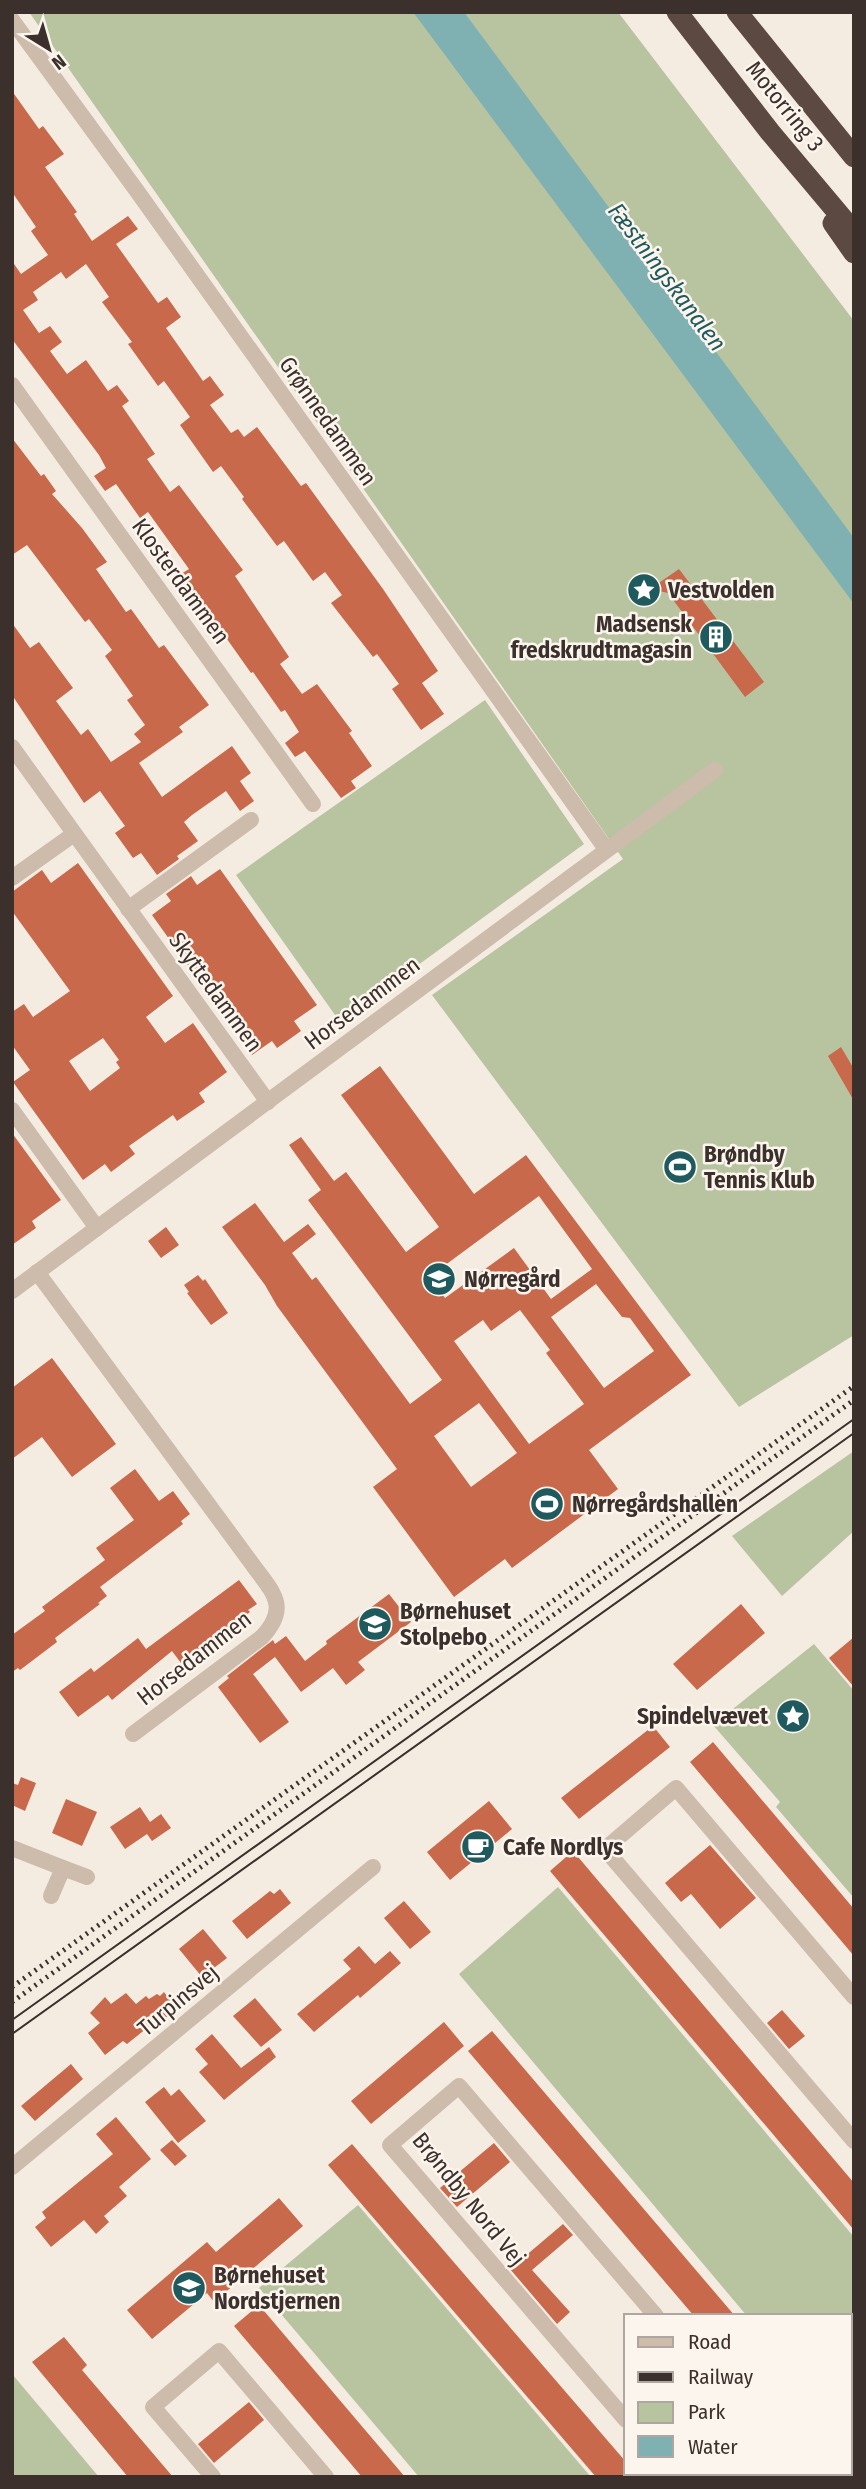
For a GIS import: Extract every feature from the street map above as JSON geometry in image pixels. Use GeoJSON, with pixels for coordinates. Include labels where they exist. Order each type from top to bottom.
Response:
{"type":"FeatureCollection","features":[{"type":"Feature","properties":{"kind":"highway","name":"Motorring 3"},"geometry":{"type":"LineString","coordinates":[[677,12],[770,132],[854,232]]}},
{"type":"Feature","properties":{"kind":"highway","name":"Motorring 3"},"geometry":{"type":"LineString","coordinates":[[737,12],[854,157]]}},
{"type":"Feature","properties":{"kind":"highway"},"geometry":{"type":"LineString","coordinates":[[770,132],[854,253]]}},
{"type":"Feature","properties":{"kind":"street","name":"Grønnedammen"},"geometry":{"type":"LineString","coordinates":[[12,20],[606,849]]}},
{"type":"Feature","properties":{"kind":"street","name":"Klosterdammen"},"geometry":{"type":"LineString","coordinates":[[12,385],[313,804]]}},
{"type":"Feature","properties":{"kind":"street","name":"Skyttedammen"},"geometry":{"type":"LineString","coordinates":[[12,747],[268,1102]]}},
{"type":"Feature","properties":{"kind":"street","name":"Horsedammen"},"geometry":{"type":"LineString","coordinates":[[12,1291],[715,770]]}},
{"type":"Feature","properties":{"kind":"street"},"geometry":{"type":"LineString","coordinates":[[128,909],[251,820]]}},
{"type":"Feature","properties":{"kind":"street"},"geometry":{"type":"LineString","coordinates":[[12,878],[74,834]]}},
{"type":"Feature","properties":{"kind":"street"},"geometry":{"type":"LineString","coordinates":[[12,1110],[97,1228]]}},
{"type":"Feature","properties":{"kind":"street","name":"Horsedammen"},"geometry":{"type":"LineString","coordinates":[[37,1272],[250,1561],[274,1595],[278,1610],[274,1624],[262,1637],[134,1734]]}},
{"type":"Feature","properties":{"kind":"street"},"geometry":{"type":"LineString","coordinates":[[854,1997],[676,1788],[605,1849],[854,2141]]}},
{"type":"Feature","properties":{"kind":"street"},"geometry":{"type":"LineString","coordinates":[[12,1847],[87,1877]]}},
{"type":"Feature","properties":{"kind":"street","name":"Turpinsvej"},"geometry":{"type":"LineString","coordinates":[[12,2167],[373,1867]]}},
{"type":"Feature","properties":{"kind":"street"},"geometry":{"type":"LineString","coordinates":[[51,1896],[63,1868]]}},
{"type":"Feature","properties":{"kind":"street","name":"Brøndby Nord Vej"},"geometry":{"type":"LineString","coordinates":[[624,2418],[390,2145],[459,2086],[654,2314]]}},
{"type":"Feature","properties":{"kind":"street"},"geometry":{"type":"LineString","coordinates":[[213,2477],[153,2407],[219,2351],[326,2477]]}},
{"type":"Feature","properties":{"kind":"green space","name":"Vestvolden"},"geometry":{"type":"Polygon","coordinates":[[[29,12],[618,12],[854,321],[854,1335],[739,1407],[432,995],[623,859],[29,12]]]}},
{"type":"Feature","properties":{"kind":"green space"},"geometry":{"type":"Polygon","coordinates":[[[485,700],[584,844],[340,1022],[236,875],[485,700]]]}},
{"type":"Feature","properties":{"kind":"green space"},"geometry":{"type":"Polygon","coordinates":[[[854,1451],[854,1531],[782,1596],[732,1536],[854,1451]]]}},
{"type":"Feature","properties":{"kind":"green space"},"geometry":{"type":"Polygon","coordinates":[[[814,1644],[854,1691],[854,1898],[776,1807],[780,1802],[713,1725],[814,1644]]]}},
{"type":"Feature","properties":{"kind":"green space"},"geometry":{"type":"Polygon","coordinates":[[[558,1887],[854,2237],[854,2324],[852,2326],[852,2314],[745,2314],[459,1974],[558,1887]]]}},
{"type":"Feature","properties":{"kind":"green space"},"geometry":{"type":"Polygon","coordinates":[[[358,2205],[591,2477],[419,2477],[259,2288],[358,2205]]]}},
{"type":"Feature","properties":{"kind":"green space"},"geometry":{"type":"Polygon","coordinates":[[[12,2374],[99,2477],[12,2477],[12,2374]]]}},
{"type":"Feature","properties":{"kind":"water"},"geometry":{"type":"Polygon","coordinates":[[[413,12],[464,12],[854,538],[854,604],[413,12]]]}},
{"type":"Feature","properties":{"kind":"building"},"geometry":{"type":"Polygon","coordinates":[[[12,91],[39,129],[43,126],[64,154],[45,167],[77,212],[74,214],[92,241],[128,216],[138,229],[116,244],[158,303],[167,297],[181,317],[166,328],[203,381],[210,376],[224,395],[210,405],[231,433],[238,429],[244,437],[257,427],[301,486],[306,483],[383,589],[438,671],[422,683],[444,714],[421,730],[392,689],[399,684],[377,654],[373,657],[331,603],[342,595],[325,572],[313,581],[284,541],[277,546],[221,466],[213,472],[180,425],[190,417],[164,381],[158,386],[128,344],[132,342],[102,302],[109,297],[86,264],[66,279],[61,272],[33,292],[38,300],[23,310],[39,333],[50,326],[62,342],[50,351],[67,374],[86,360],[108,391],[117,385],[129,401],[122,406],[155,454],[147,459],[170,492],[179,485],[243,570],[235,576],[289,657],[280,664],[302,694],[317,684],[352,731],[349,733],[372,766],[351,781],[356,788],[341,798],[305,751],[295,757],[285,743],[299,732],[285,710],[281,712],[253,672],[251,673],[181,574],[189,569],[148,512],[140,518],[116,484],[105,491],[94,476],[106,468],[99,455],[12,339],[12,261],[21,274],[48,255],[31,231],[36,227],[12,192],[12,91]]]}},
{"type":"Feature","properties":{"kind":"building"},"geometry":{"type":"Polygon","coordinates":[[[12,438],[41,476],[44,474],[56,491],[52,494],[107,562],[96,569],[126,612],[131,609],[159,648],[164,645],[209,705],[179,727],[183,732],[139,763],[162,797],[232,746],[251,773],[240,781],[254,801],[240,811],[226,791],[192,815],[184,822],[198,841],[157,875],[141,853],[133,858],[115,833],[125,826],[100,791],[84,803],[12,695],[12,623],[30,648],[39,642],[73,688],[56,701],[81,735],[88,729],[111,762],[141,742],[134,734],[145,725],[127,700],[133,696],[105,656],[112,650],[89,619],[85,622],[27,545],[12,555],[12,438]]]}},
{"type":"Feature","properties":{"kind":"building","name":"Madsensk fredskrudtmagasin"},"geometry":{"type":"Polygon","coordinates":[[[679,569],[764,682],[745,697],[668,593],[650,589],[679,569]]]}},
{"type":"Feature","properties":{"kind":"building"},"geometry":{"type":"Polygon","coordinates":[[[78,863],[173,996],[146,1017],[165,1043],[193,1023],[227,1072],[199,1093],[205,1102],[177,1121],[173,1115],[129,1146],[135,1154],[111,1172],[105,1164],[83,1180],[13,1082],[30,1070],[12,1045],[12,1012],[24,1004],[33,1017],[70,991],[12,911],[12,892],[42,870],[51,883],[78,863]],[[103,1038],[69,1061],[90,1091],[120,1068],[116,1062],[119,1060],[103,1038]]]}},
{"type":"Feature","properties":{"kind":"building"},"geometry":{"type":"Polygon","coordinates":[[[220,869],[317,1005],[294,1021],[301,1031],[277,1048],[272,1041],[252,1055],[152,915],[171,901],[166,894],[191,876],[197,885],[220,869]]]}},
{"type":"Feature","properties":{"kind":"building"},"geometry":{"type":"Polygon","coordinates":[[[841,1047],[854,1069],[854,1101],[828,1056],[841,1047]]]}},
{"type":"Feature","properties":{"kind":"building"},"geometry":{"type":"Polygon","coordinates":[[[380,1066],[474,1194],[526,1155],[691,1375],[589,1450],[618,1489],[512,1568],[505,1559],[454,1597],[373,1487],[397,1469],[222,1227],[255,1203],[284,1242],[308,1224],[316,1234],[292,1253],[312,1280],[316,1277],[410,1404],[442,1380],[308,1200],[321,1190],[289,1145],[301,1137],[334,1181],[346,1172],[406,1252],[439,1227],[341,1095],[380,1066]],[[539,1196],[429,1277],[445,1298],[514,1248],[551,1299],[592,1269],[539,1196]],[[596,1284],[551,1317],[604,1388],[654,1351],[630,1318],[622,1317],[596,1284]],[[520,1310],[491,1331],[483,1320],[454,1341],[529,1444],[584,1404],[546,1353],[550,1350],[520,1310]],[[479,1403],[434,1436],[471,1487],[517,1453],[479,1403]]]}},
{"type":"Feature","properties":{"kind":"building"},"geometry":{"type":"Polygon","coordinates":[[[12,1133],[61,1200],[32,1221],[36,1228],[12,1245],[12,1133]]]}},
{"type":"Feature","properties":{"kind":"building"},"geometry":{"type":"Polygon","coordinates":[[[166,1227],[179,1245],[161,1258],[148,1241],[166,1227]]]}},
{"type":"Feature","properties":{"kind":"building"},"geometry":{"type":"Polygon","coordinates":[[[198,1275],[203,1281],[205,1279],[228,1313],[211,1325],[184,1285],[198,1275]]]}},
{"type":"Feature","properties":{"kind":"building"},"geometry":{"type":"Polygon","coordinates":[[[52,1358],[116,1444],[72,1477],[42,1437],[12,1459],[12,1388],[52,1358]]]}},
{"type":"Feature","properties":{"kind":"building"},"geometry":{"type":"Polygon","coordinates":[[[135,1469],[159,1501],[173,1491],[190,1514],[181,1521],[183,1524],[100,1587],[107,1596],[98,1603],[100,1604],[55,1638],[57,1642],[20,1670],[18,1668],[12,1672],[12,1635],[45,1611],[42,1607],[105,1560],[96,1548],[134,1520],[110,1488],[135,1469]]]}},
{"type":"Feature","properties":{"kind":"building"},"geometry":{"type":"Polygon","coordinates":[[[239,1580],[257,1604],[181,1663],[172,1651],[112,1700],[108,1695],[78,1717],[59,1692],[91,1668],[94,1672],[138,1638],[146,1649],[239,1580]]]}},
{"type":"Feature","properties":{"kind":"building"},"geometry":{"type":"Polygon","coordinates":[[[389,1594],[411,1622],[358,1662],[365,1670],[346,1685],[333,1668],[301,1692],[275,1657],[253,1674],[289,1722],[260,1743],[218,1687],[229,1678],[227,1676],[273,1640],[275,1644],[286,1636],[305,1661],[327,1644],[326,1641],[389,1594]]]}},
{"type":"Feature","properties":{"kind":"building"},"geometry":{"type":"Polygon","coordinates":[[[741,1604],[765,1633],[697,1690],[673,1664],[741,1604]]]}},
{"type":"Feature","properties":{"kind":"building"},"geometry":{"type":"Polygon","coordinates":[[[854,1637],[854,1687],[829,1658],[854,1637]]]}},
{"type":"Feature","properties":{"kind":"building"},"geometry":{"type":"Polygon","coordinates":[[[653,1726],[670,1747],[579,1819],[561,1798],[653,1726]]]}},
{"type":"Feature","properties":{"kind":"building"},"geometry":{"type":"Polygon","coordinates":[[[713,1742],[854,1909],[854,1956],[690,1762],[713,1742]]]}},
{"type":"Feature","properties":{"kind":"building"},"geometry":{"type":"Polygon","coordinates":[[[21,1777],[36,1783],[25,1811],[12,1805],[12,1783],[18,1785],[21,1777]]]}},
{"type":"Feature","properties":{"kind":"building"},"geometry":{"type":"Polygon","coordinates":[[[66,1799],[97,1812],[82,1846],[52,1833],[66,1799]]]}},
{"type":"Feature","properties":{"kind":"building"},"geometry":{"type":"Polygon","coordinates":[[[489,1801],[512,1829],[450,1880],[427,1852],[489,1801]]]}},
{"type":"Feature","properties":{"kind":"building"},"geometry":{"type":"Polygon","coordinates":[[[140,1807],[150,1822],[161,1814],[171,1828],[152,1841],[147,1834],[125,1849],[110,1827],[140,1807]]]}},
{"type":"Feature","properties":{"kind":"building"},"geometry":{"type":"Polygon","coordinates":[[[710,1845],[756,1898],[720,1929],[691,1894],[681,1902],[665,1883],[710,1845]]]}},
{"type":"Feature","properties":{"kind":"building"},"geometry":{"type":"Polygon","coordinates":[[[573,1851],[854,2183],[854,2230],[550,1871],[573,1851]]]}},
{"type":"Feature","properties":{"kind":"building"},"geometry":{"type":"Polygon","coordinates":[[[280,1889],[291,1903],[247,1939],[232,1921],[270,1891],[274,1894],[280,1889]]]}},
{"type":"Feature","properties":{"kind":"building"},"geometry":{"type":"Polygon","coordinates":[[[404,1901],[431,1932],[410,1949],[384,1918],[404,1901]]]}},
{"type":"Feature","properties":{"kind":"building"},"geometry":{"type":"Polygon","coordinates":[[[203,1929],[227,1958],[202,1977],[179,1949],[203,1929]]]}},
{"type":"Feature","properties":{"kind":"building"},"geometry":{"type":"Polygon","coordinates":[[[359,1946],[375,1964],[390,1951],[401,1963],[314,2032],[297,2014],[351,1969],[343,1960],[359,1946]]]}},
{"type":"Feature","properties":{"kind":"building"},"geometry":{"type":"Polygon","coordinates":[[[164,1992],[173,2004],[168,2008],[172,2013],[154,2027],[152,2024],[127,2044],[123,2041],[105,2055],[88,2033],[100,2023],[90,2013],[105,1997],[111,2004],[126,1993],[136,2004],[146,1996],[149,1999],[164,1992]]]}},
{"type":"Feature","properties":{"kind":"building"},"geometry":{"type":"Polygon","coordinates":[[[255,1998],[282,2030],[261,2047],[233,2016],[255,1998]]]}},
{"type":"Feature","properties":{"kind":"building"},"geometry":{"type":"Polygon","coordinates":[[[782,2010],[805,2036],[789,2049],[767,2023],[782,2010]]]}},
{"type":"Feature","properties":{"kind":"building"},"geometry":{"type":"Polygon","coordinates":[[[444,2022],[464,2046],[371,2124],[351,2101],[444,2022]]]}},
{"type":"Feature","properties":{"kind":"building"},"geometry":{"type":"Polygon","coordinates":[[[492,2031],[733,2314],[692,2314],[468,2051],[492,2031]]]}},
{"type":"Feature","properties":{"kind":"building"},"geometry":{"type":"Polygon","coordinates":[[[212,2034],[241,2068],[269,2047],[276,2057],[224,2100],[199,2072],[208,2064],[195,2049],[212,2034]]]}},
{"type":"Feature","properties":{"kind":"building"},"geometry":{"type":"Polygon","coordinates":[[[71,2064],[83,2079],[35,2121],[21,2106],[71,2064]]]}},
{"type":"Feature","properties":{"kind":"building"},"geometry":{"type":"Polygon","coordinates":[[[164,2087],[171,2096],[179,2089],[206,2121],[178,2143],[145,2102],[164,2087]]]}},
{"type":"Feature","properties":{"kind":"building"},"geometry":{"type":"Polygon","coordinates":[[[116,2117],[151,2159],[119,2187],[127,2196],[104,2216],[109,2222],[96,2234],[84,2220],[51,2247],[35,2227],[46,2218],[42,2212],[113,2154],[96,2134],[116,2117]]]}},
{"type":"Feature","properties":{"kind":"building"},"geometry":{"type":"Polygon","coordinates":[[[172,2140],[187,2156],[175,2166],[160,2150],[172,2140]]]}},
{"type":"Feature","properties":{"kind":"building"},"geometry":{"type":"Polygon","coordinates":[[[494,2143],[510,2162],[457,2207],[440,2188],[494,2143]]]}},
{"type":"Feature","properties":{"kind":"building"},"geometry":{"type":"Polygon","coordinates":[[[352,2144],[624,2460],[626,2477],[596,2477],[328,2165],[352,2144]]]}},
{"type":"Feature","properties":{"kind":"building"},"geometry":{"type":"Polygon","coordinates":[[[279,2198],[303,2226],[214,2302],[207,2293],[152,2339],[127,2310],[207,2242],[216,2252],[279,2198]]]}},
{"type":"Feature","properties":{"kind":"building"},"geometry":{"type":"Polygon","coordinates":[[[563,2224],[573,2235],[532,2270],[570,2312],[557,2324],[510,2269],[563,2224]]]}},
{"type":"Feature","properties":{"kind":"building"},"geometry":{"type":"Polygon","coordinates":[[[259,2305],[405,2477],[362,2477],[234,2326],[259,2305]]]}},
{"type":"Feature","properties":{"kind":"building"},"geometry":{"type":"Polygon","coordinates":[[[64,2337],[87,2365],[82,2370],[173,2477],[128,2477],[32,2362],[64,2337]]]}},
{"type":"Feature","properties":{"kind":"building"},"geometry":{"type":"Polygon","coordinates":[[[249,2402],[264,2420],[214,2463],[198,2444],[249,2402]]]}},
{"type":"Feature","properties":{"kind":"tram line"},"geometry":{"type":"LineString","coordinates":[[12,2020],[854,1419]]}},
{"type":"Feature","properties":{"kind":"tram line"},"geometry":{"type":"LineString","coordinates":[[12,2034],[854,1433]]}},
{"type":"Feature","properties":{"kind":"railway"},"geometry":{"type":"LineString","coordinates":[[12,1987],[854,1386]]}},
{"type":"Feature","properties":{"kind":"railway"},"geometry":{"type":"LineString","coordinates":[[12,2002],[854,1400]]}},
{"type":"Feature","properties":{"kind":"place","name":"Vestvolden"},"geometry":{"type":"Point","coordinates":[644,590]}},
{"type":"Feature","properties":{"kind":"place","name":"Madsensk fredskrudtmagasin"},"geometry":{"type":"Point","coordinates":[716,637]}},
{"type":"Feature","properties":{"kind":"place","name":"Brøndby Tennis Klub"},"geometry":{"type":"Point","coordinates":[680,1167]}},
{"type":"Feature","properties":{"kind":"place","name":"Nørregård"},"geometry":{"type":"Point","coordinates":[439,1279]}},
{"type":"Feature","properties":{"kind":"place","name":"Nørregårdshallen"},"geometry":{"type":"Point","coordinates":[547,1504]}},
{"type":"Feature","properties":{"kind":"place","name":"Børnehuset Stolpebo"},"geometry":{"type":"Point","coordinates":[375,1624]}},
{"type":"Feature","properties":{"kind":"place","name":"Spindelvævet"},"geometry":{"type":"Point","coordinates":[793,1716]}},
{"type":"Feature","properties":{"kind":"place","name":"Cafe Nordlys"},"geometry":{"type":"Point","coordinates":[478,1847]}},
{"type":"Feature","properties":{"kind":"place","name":"Børnehuset Nordstjernen"},"geometry":{"type":"Point","coordinates":[189,2288]}},
{"type":"Feature","properties":{"kind":"water label","name":"Fæstningskanalen"},"geometry":{"type":"Point","coordinates":[667,277]}}]}
